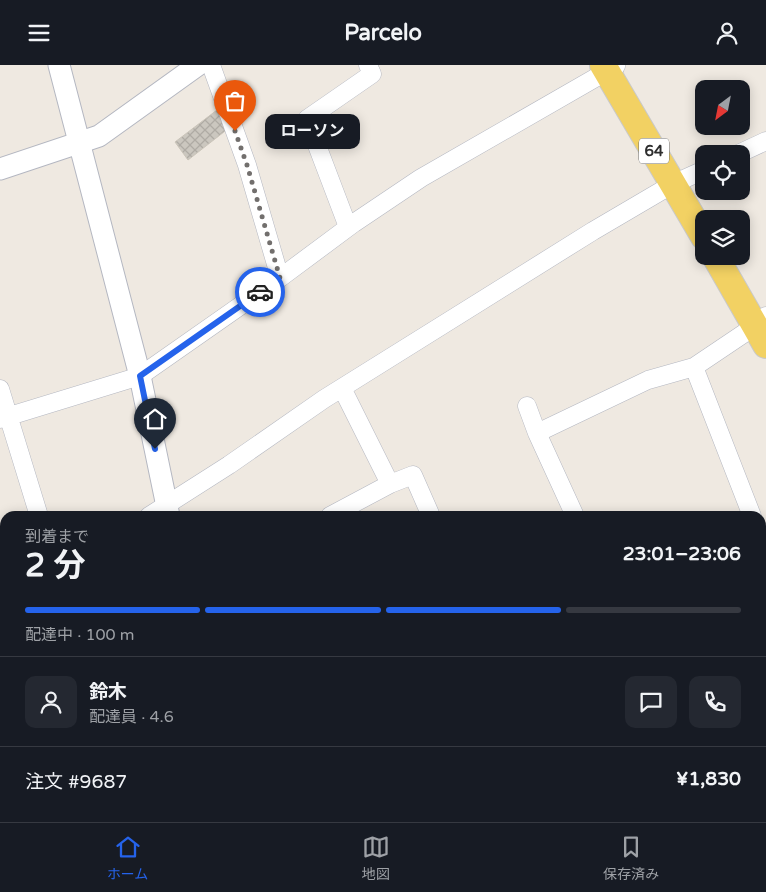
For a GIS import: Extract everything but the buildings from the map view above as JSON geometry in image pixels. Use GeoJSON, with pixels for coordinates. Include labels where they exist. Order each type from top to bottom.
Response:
{"type":"FeatureCollection","features":[{"type":"Feature","properties":{"kind":"main road","name":"64"},"geometry":{"type":"LineString","coordinates":[[609,67],[695,222]]}},
{"type":"Feature","properties":{"kind":"main road"},"geometry":{"type":"LineString","coordinates":[[721,265],[762,329]]}},
{"type":"Feature","properties":{"kind":"street"},"geometry":{"type":"LineString","coordinates":[[59,65],[140,376],[168,510],[229,465],[342,388],[593,231],[673,184],[695,174]]}},
{"type":"Feature","properties":{"kind":"street"},"geometry":{"type":"LineString","coordinates":[[0,169],[99,136],[198,65]]}},
{"type":"Feature","properties":{"kind":"street"},"geometry":{"type":"LineString","coordinates":[[212,65],[247,165],[280,278]]}},
{"type":"Feature","properties":{"kind":"street"},"geometry":{"type":"LineString","coordinates":[[348,227],[307,119],[372,74],[368,65]]}},
{"type":"Feature","properties":{"kind":"street"},"geometry":{"type":"LineString","coordinates":[[4,418],[140,376],[280,278],[348,227],[421,178],[609,67]]}},
{"type":"Feature","properties":{"kind":"street"},"geometry":{"type":"LineString","coordinates":[[750,148],[766,141]]}},
{"type":"Feature","properties":{"kind":"street"},"geometry":{"type":"LineString","coordinates":[[537,433],[648,380],[694,367],[762,329]]}},
{"type":"Feature","properties":{"kind":"street"},"geometry":{"type":"LineString","coordinates":[[694,367],[750,511]]}},
{"type":"Feature","properties":{"kind":"street"},"geometry":{"type":"LineString","coordinates":[[342,388],[390,483]]}},
{"type":"Feature","properties":{"kind":"street"},"geometry":{"type":"LineString","coordinates":[[0,389],[4,418],[37,511]]}},
{"type":"Feature","properties":{"kind":"street"},"geometry":{"type":"LineString","coordinates":[[527,406],[537,433],[573,511]]}},
{"type":"Feature","properties":{"kind":"street"},"geometry":{"type":"LineString","coordinates":[[339,511],[390,483],[413,475],[429,511]]}},
{"type":"Feature","properties":{"kind":"way so far"},"geometry":{"type":"LineString","coordinates":[[235,131],[247,165],[280,278],[260,292]]}},
{"type":"Feature","properties":{"kind":"place","name":"ローソン"},"geometry":{"type":"Point","coordinates":[235,131]}},
{"type":"Feature","properties":{"kind":"route"},"geometry":{"type":"LineString","coordinates":[[155,449],[140,376],[260,292]]}}]}
